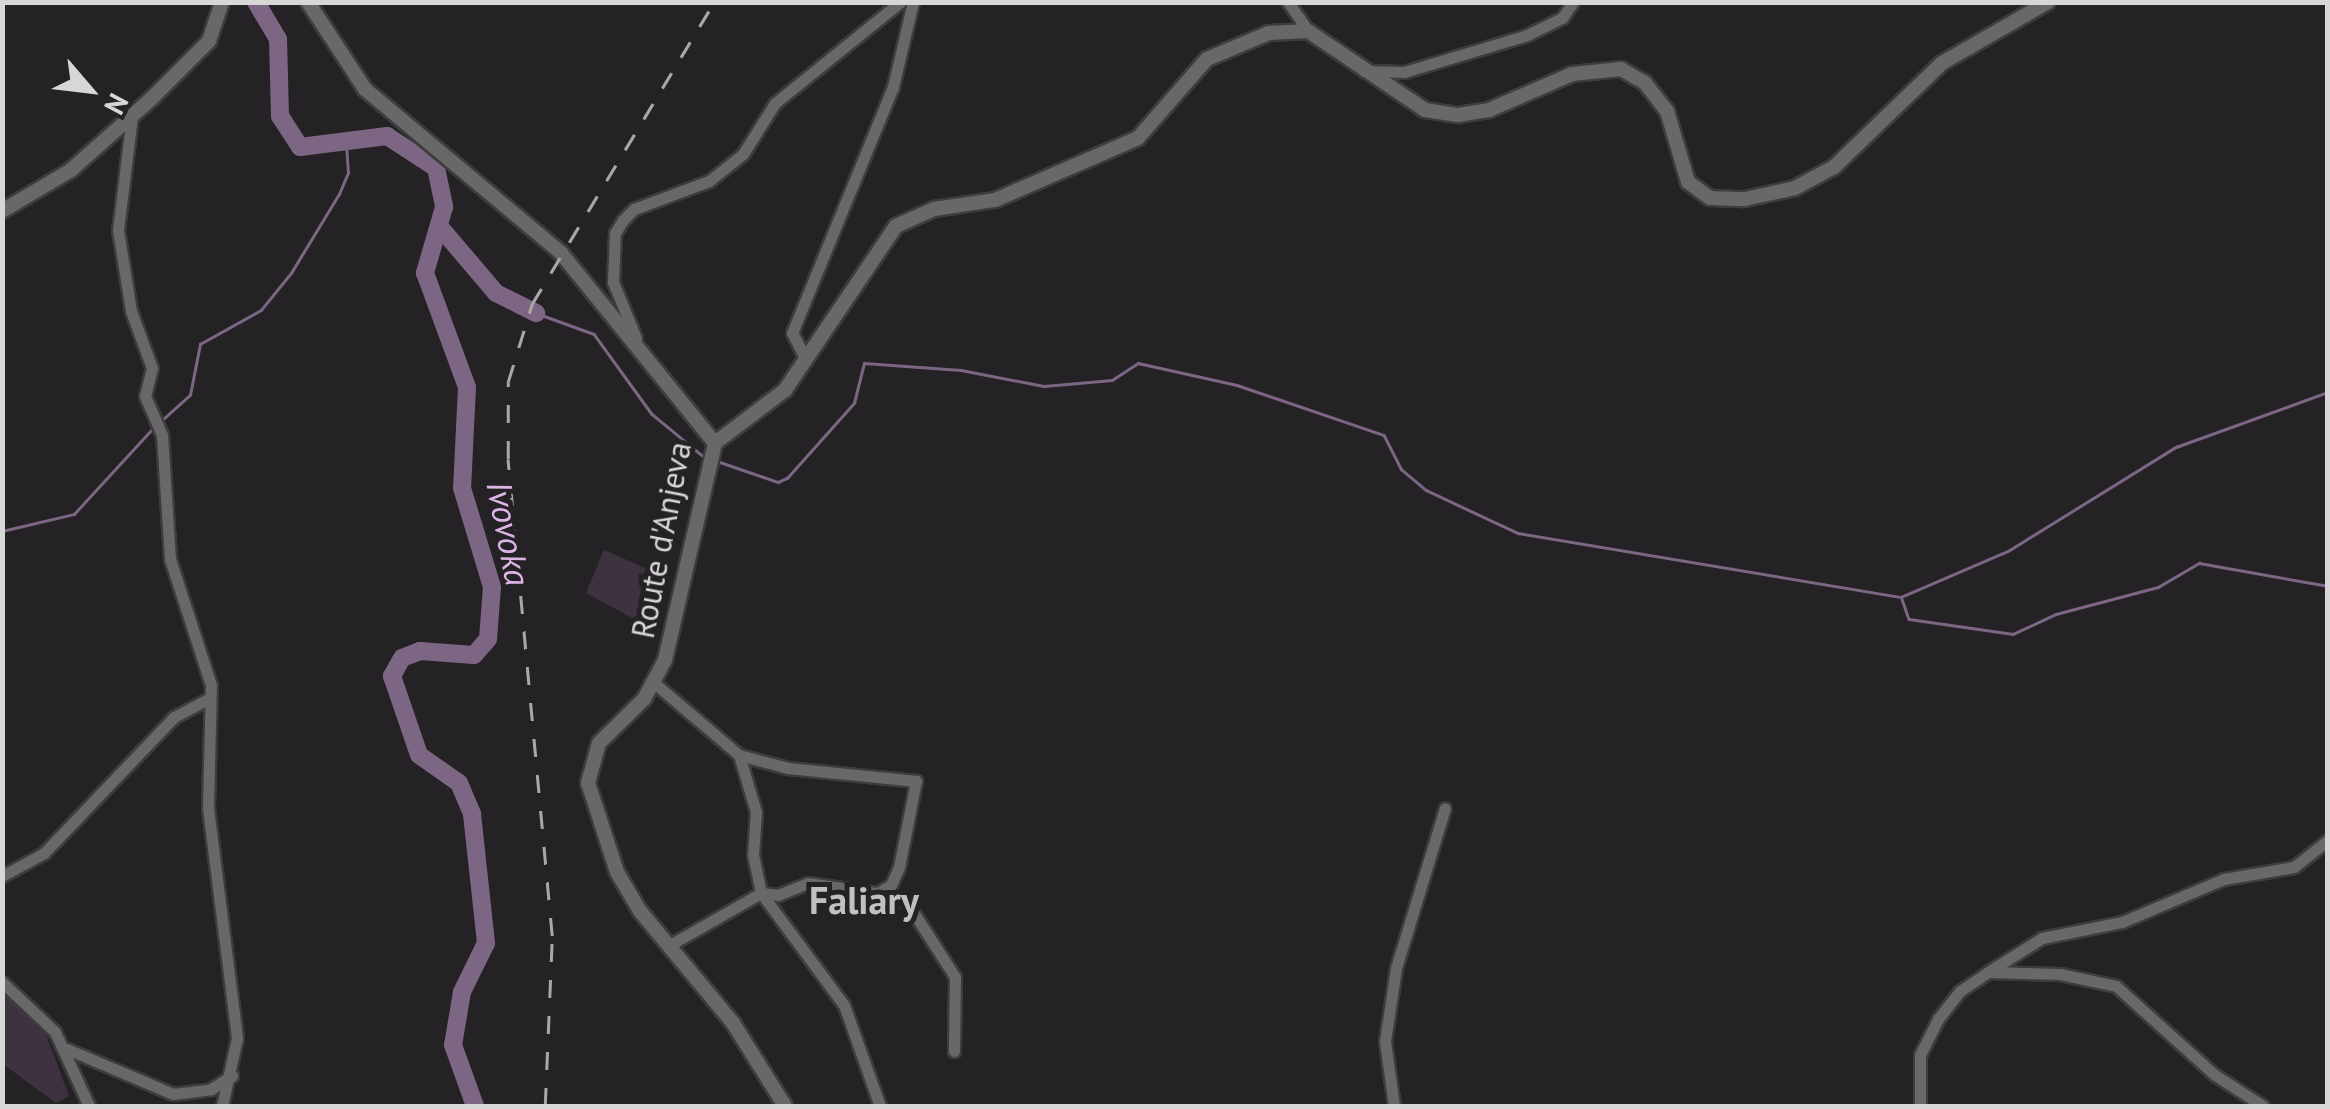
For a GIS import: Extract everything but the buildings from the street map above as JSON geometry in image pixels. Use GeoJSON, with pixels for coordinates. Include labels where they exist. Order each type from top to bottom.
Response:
{"type":"FeatureCollection","features":[{"type":"Feature","properties":{"kind":"street"},"geometry":{"type":"LineString","coordinates":[[2,212],[72,170],[132,116],[209,40],[222,2]]}},
{"type":"Feature","properties":{"kind":"street","name":"Route d'Anjeva"},"geometry":{"type":"LineString","coordinates":[[308,2],[364,89],[560,253],[651,368],[698,415],[712,452],[672,634],[644,699],[599,743],[588,783],[617,872],[668,946],[734,1024],[785,1106]]}},
{"type":"Feature","properties":{"kind":"street"},"geometry":{"type":"LineString","coordinates":[[651,368],[612,282],[614,233],[634,208],[708,181],[743,154],[776,102],[900,2]]}},
{"type":"Feature","properties":{"kind":"street"},"geometry":{"type":"LineString","coordinates":[[805,358],[792,332],[893,88],[914,2]]}},
{"type":"Feature","properties":{"kind":"street"},"geometry":{"type":"LineString","coordinates":[[1288,2],[1308,31],[1424,110],[1458,115],[1490,110],[1572,74],[1620,70],[1644,83],[1667,111],[1688,182],[1710,198],[1745,200],[1795,188],[1834,166],[1942,63],[2048,2]]}},
{"type":"Feature","properties":{"kind":"street"},"geometry":{"type":"LineString","coordinates":[[1364,70],[1433,65],[1527,34],[1562,18],[1573,2]]}},
{"type":"Feature","properties":{"kind":"street"},"geometry":{"type":"LineString","coordinates":[[712,452],[736,426],[774,401],[896,226],[934,209],[995,200],[1138,138],[1207,59],[1269,32],[1308,31]]}},
{"type":"Feature","properties":{"kind":"street"},"geometry":{"type":"LineString","coordinates":[[132,116],[118,230],[131,312],[148,344],[149,414],[162,436],[170,558],[211,686],[206,775],[237,1038],[232,1076],[222,1106]]}},
{"type":"Feature","properties":{"kind":"street"},"geometry":{"type":"LineString","coordinates":[[698,415],[736,426]]}},
{"type":"Feature","properties":{"kind":"street"},"geometry":{"type":"LineString","coordinates":[[653,682],[739,754],[788,768],[916,781],[892,885],[876,894]]}},
{"type":"Feature","properties":{"kind":"street"},"geometry":{"type":"LineString","coordinates":[[2,876],[44,853],[174,717],[210,698]]}},
{"type":"Feature","properties":{"kind":"street"},"geometry":{"type":"LineString","coordinates":[[739,754],[756,812],[752,855],[761,893],[844,1005],[880,1106]]}},
{"type":"Feature","properties":{"kind":"street"},"geometry":{"type":"LineString","coordinates":[[1394,1106],[1385,1041],[1396,968],[1444,808]]}},
{"type":"Feature","properties":{"kind":"street"},"geometry":{"type":"LineString","coordinates":[[1920,1106],[1920,1055],[1938,1019],[1960,991],[1988,972],[2042,938],[2122,922],[2224,880],[2270,876],[2328,840]]}},
{"type":"Feature","properties":{"kind":"street"},"geometry":{"type":"LineString","coordinates":[[668,946],[761,893],[778,895],[808,884],[876,894],[908,904],[955,977],[954,1051]]}},
{"type":"Feature","properties":{"kind":"street"},"geometry":{"type":"LineString","coordinates":[[1988,972],[2060,974],[2116,986],[2215,1075],[2263,1106]]}},
{"type":"Feature","properties":{"kind":"street"},"geometry":{"type":"LineString","coordinates":[[2,982],[66,1049],[89,1106]]}},
{"type":"Feature","properties":{"kind":"street"},"geometry":{"type":"LineString","coordinates":[[66,1049],[173,1094],[211,1089],[232,1076]]}},
{"type":"Feature","properties":{"kind":"shaded area"},"geometry":{"type":"Polygon","coordinates":[[[604,550],[659,574],[666,585],[656,631],[586,593],[604,550]]]}},
{"type":"Feature","properties":{"kind":"shaded area"},"geometry":{"type":"Polygon","coordinates":[[[3,991],[44,1029],[69,1096],[56,1103],[3,1064],[3,991]]]}},
{"type":"Feature","properties":{"kind":"waterway","name":"Ivovoka"},"geometry":{"type":"LineString","coordinates":[[256,2],[278,39],[280,116],[300,147],[387,136],[436,168],[444,207],[425,273],[467,387],[462,488],[492,587],[488,639],[474,655],[420,651],[402,658],[392,676],[419,755],[459,783],[472,814],[486,943],[462,992],[453,1045],[475,1106]]}},
{"type":"Feature","properties":{"kind":"waterway"},"geometry":{"type":"LineString","coordinates":[[161,421],[190,395],[200,344],[261,310],[291,273],[348,173],[346,141]]}},
{"type":"Feature","properties":{"kind":"waterway"},"geometry":{"type":"LineString","coordinates":[[439,226],[496,293],[536,313]]}},
{"type":"Feature","properties":{"kind":"waterway"},"geometry":{"type":"LineString","coordinates":[[536,313],[594,334],[652,414],[704,457]]}},
{"type":"Feature","properties":{"kind":"waterway"},"geometry":{"type":"LineString","coordinates":[[717,461],[778,482],[787,478],[854,403],[864,363],[961,370],[1044,386],[1112,380],[1138,363],[1237,385],[1384,435],[1401,469],[1426,490],[1518,533],[1901,597],[2008,551],[2176,447],[2328,392]]}},
{"type":"Feature","properties":{"kind":"waterway"},"geometry":{"type":"LineString","coordinates":[[2,531],[74,514],[155,426]]}},
{"type":"Feature","properties":{"kind":"waterway"},"geometry":{"type":"LineString","coordinates":[[1902,599],[1909,619],[2013,634],[2056,614],[2158,587],[2199,563],[2328,586]]}},
{"type":"Feature","properties":{"kind":"railway"},"geometry":{"type":"LineString","coordinates":[[545,1106],[552,936],[508,459],[508,382],[532,304],[714,2]]}},
{"type":"Feature","properties":{"kind":"district","name":"Faliary"},"geometry":{"type":"Point","coordinates":[864,900]}}]}
